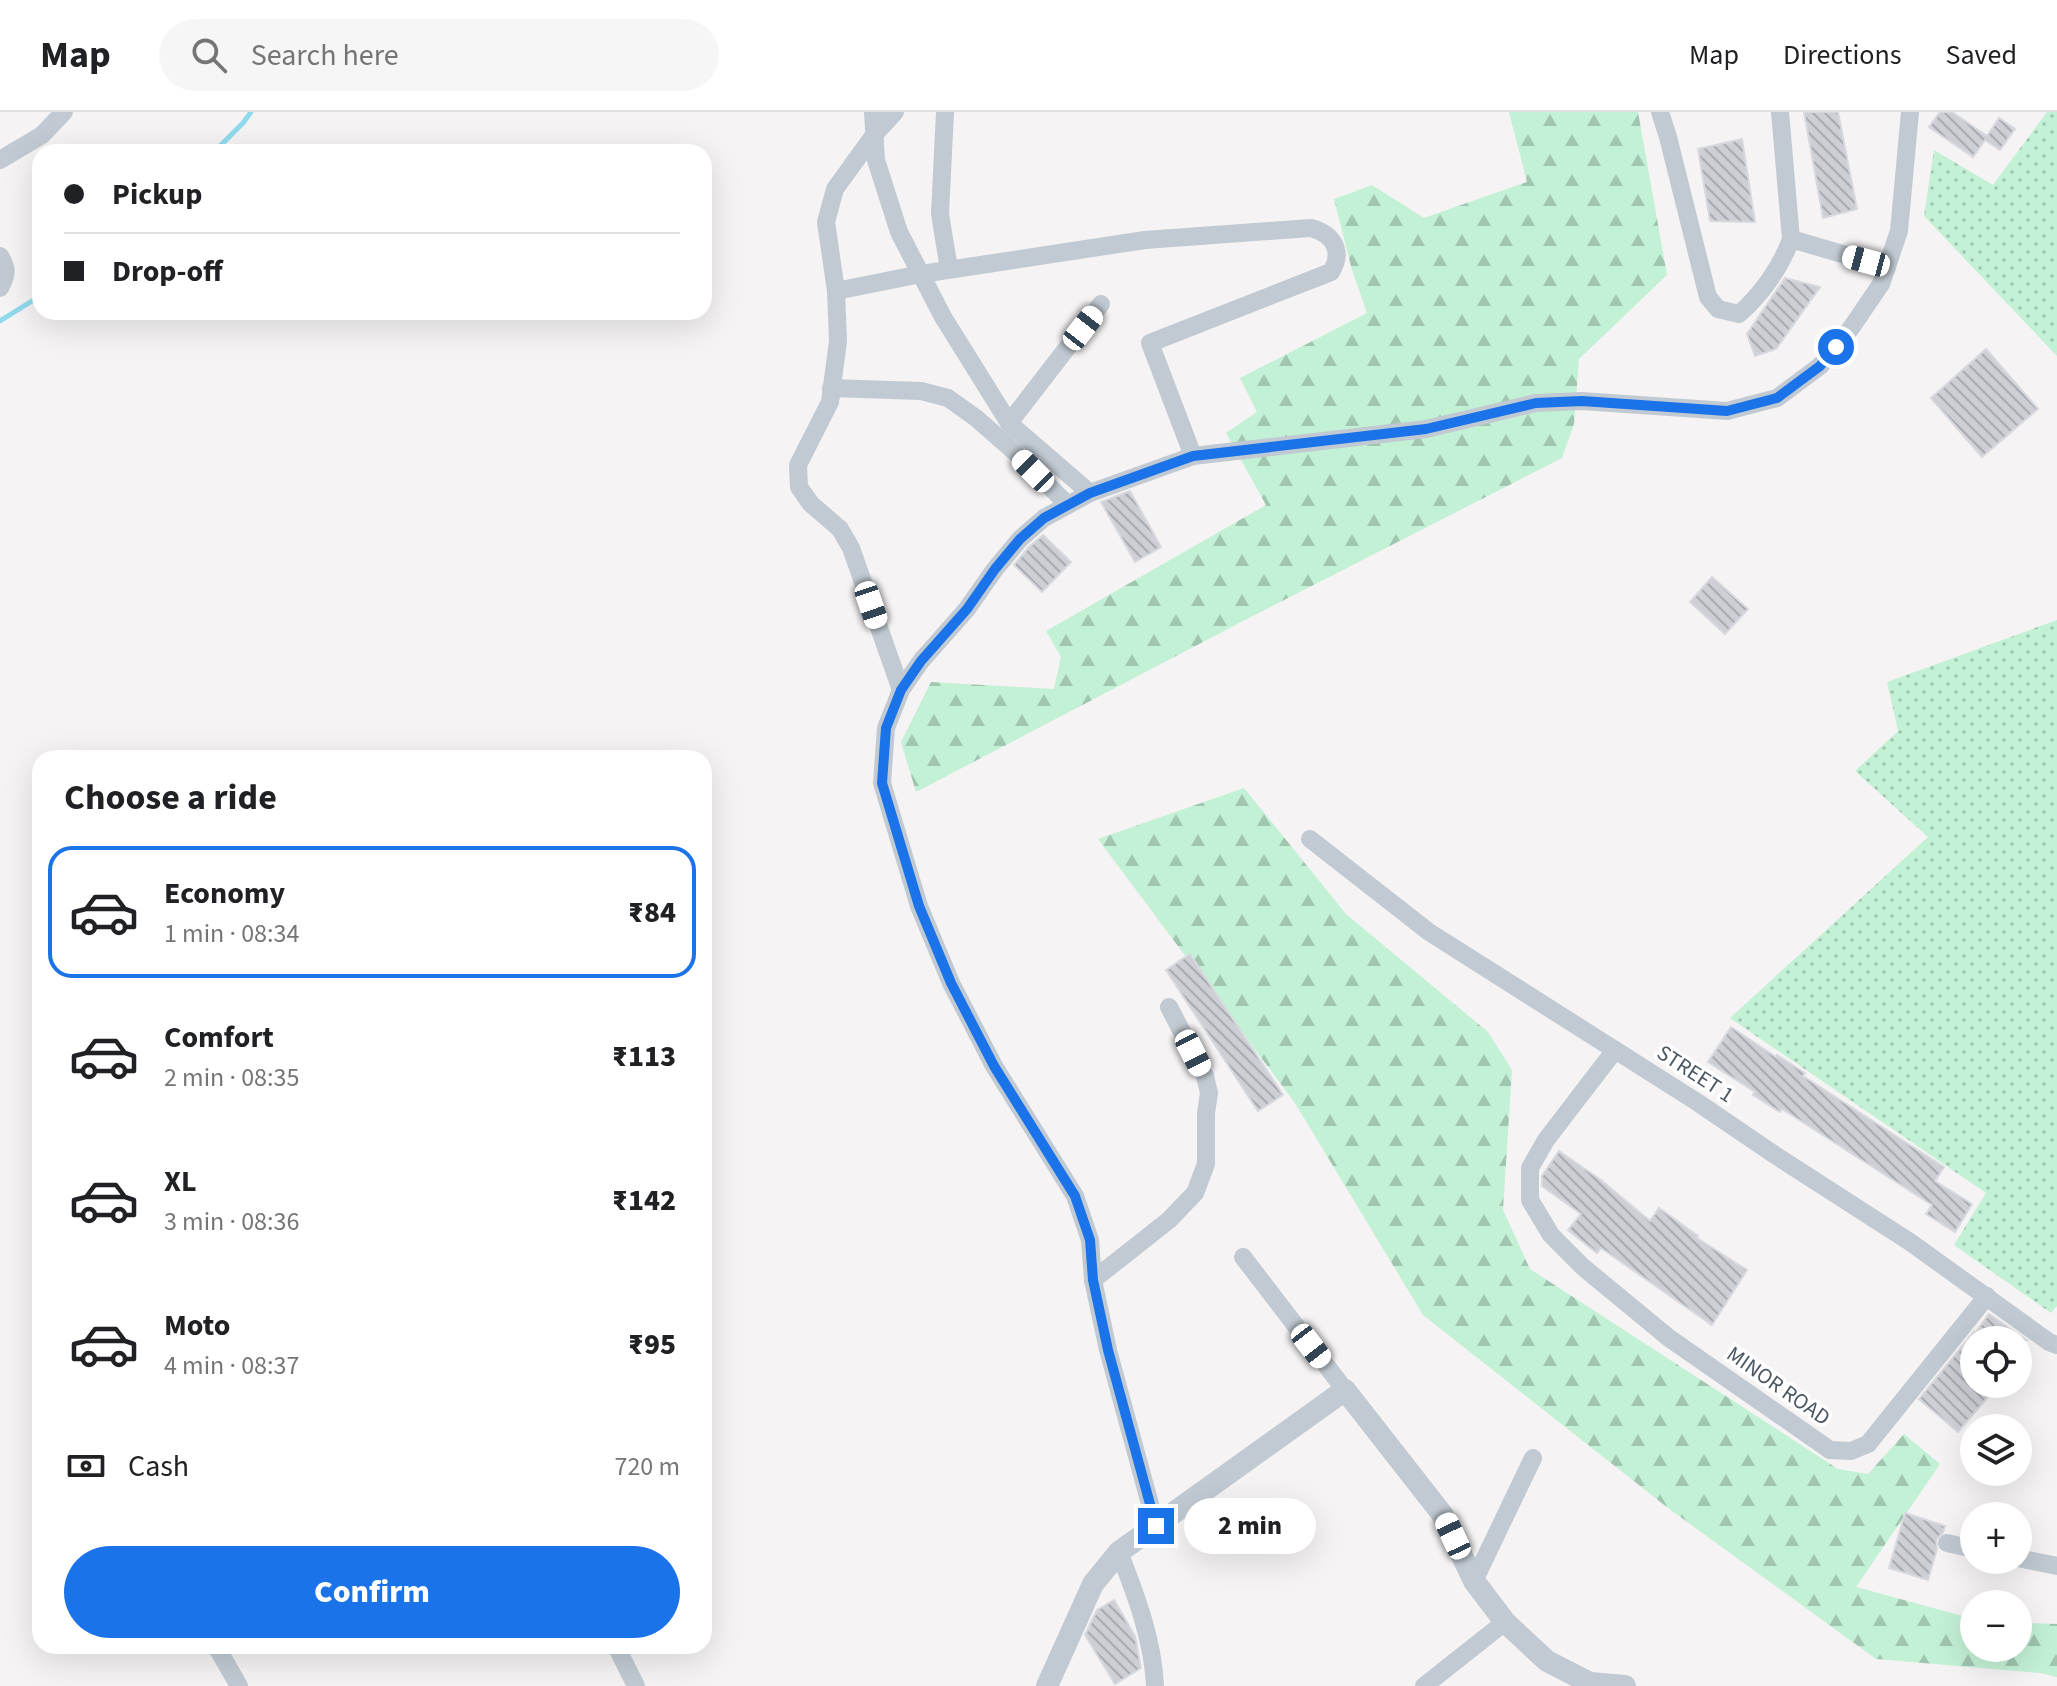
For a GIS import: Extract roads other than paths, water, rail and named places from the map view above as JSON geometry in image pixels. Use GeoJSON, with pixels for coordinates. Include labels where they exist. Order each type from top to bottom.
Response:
{"type":"FeatureCollection","features":[{"type":"Feature","properties":{"kind":"street"},"geometry":{"type":"LineString","coordinates":[[0,160],[42,135],[64,112]]}},
{"type":"Feature","properties":{"kind":"street"},"geometry":{"type":"LineString","coordinates":[[873,112],[876,160],[899,232],[943,317],[1009,423],[1090,493]]}},
{"type":"Feature","properties":{"kind":"street"},"geometry":{"type":"LineString","coordinates":[[895,112],[874,135],[835,189],[826,222],[836,291],[838,341],[830,402],[798,465],[799,487],[811,504],[840,529],[851,548],[901,690]]}},
{"type":"Feature","properties":{"kind":"street"},"geometry":{"type":"LineString","coordinates":[[945,112],[940,214],[949,269]]}},
{"type":"Feature","properties":{"kind":"street"},"geometry":{"type":"LineString","coordinates":[[1660,112],[1708,297],[1718,309],[1739,314],[1751,304],[1784,258],[1791,239],[1780,112]]}},
{"type":"Feature","properties":{"kind":"street"},"geometry":{"type":"LineString","coordinates":[[1156,1526],[1108,1350],[1093,1280],[1090,1240],[1075,1196],[994,1066],[951,983],[919,906],[882,783],[886,728],[901,690],[921,661],[967,609],[995,569],[1020,539],[1044,518],[1090,493],[1193,456],[1426,429],[1536,403],[1582,401],[1727,411],[1777,398],[1820,366],[1881,284],[1899,231],[1910,112]]}},
{"type":"Feature","properties":{"kind":"street"},"geometry":{"type":"LineString","coordinates":[[836,291],[949,269],[1145,240],[1311,228],[1322,231],[1331,239],[1337,253],[1337,262],[1331,272],[1150,343],[1193,456]]}},
{"type":"Feature","properties":{"kind":"street"},"geometry":{"type":"LineString","coordinates":[[1791,239],[1887,267]]}},
{"type":"Feature","properties":{"kind":"street"},"geometry":{"type":"LineString","coordinates":[[0,256],[6,275],[0,288]]}},
{"type":"Feature","properties":{"kind":"street"},"geometry":{"type":"LineString","coordinates":[[1009,423],[1101,304]]}},
{"type":"Feature","properties":{"kind":"street"},"geometry":{"type":"LineString","coordinates":[[831,388],[921,391],[948,398],[1016,453],[1068,505]]}},
{"type":"Feature","properties":{"kind":"street","name":"STREET 1"},"geometry":{"type":"LineString","coordinates":[[1310,839],[1429,932],[1910,1242],[2057,1345]]}},
{"type":"Feature","properties":{"kind":"street"},"geometry":{"type":"LineString","coordinates":[[1093,1280],[1169,1220],[1195,1193],[1206,1164],[1209,1093],[1205,1076],[1169,1007]]}},
{"type":"Feature","properties":{"kind":"street","name":"MINOR ROAD"},"geometry":{"type":"LineString","coordinates":[[1615,1050],[1546,1140],[1530,1168],[1530,1200],[1551,1235],[1583,1267],[1669,1338],[1830,1450],[1851,1451],[1868,1444],[1987,1296]]}},
{"type":"Feature","properties":{"kind":"street"},"geometry":{"type":"LineString","coordinates":[[1243,1257],[1442,1514],[1474,1581],[1505,1622],[1547,1661],[1590,1683],[1625,1686]]}},
{"type":"Feature","properties":{"kind":"street"},"geometry":{"type":"LineString","coordinates":[[1047,1686],[1093,1584],[1119,1552],[1345,1390]]}},
{"type":"Feature","properties":{"kind":"street"},"geometry":{"type":"LineString","coordinates":[[1474,1581],[1533,1458]]}},
{"type":"Feature","properties":{"kind":"street"},"geometry":{"type":"LineString","coordinates":[[1947,1543],[1960,1546]]}},
{"type":"Feature","properties":{"kind":"street"},"geometry":{"type":"LineString","coordinates":[[1119,1552],[1154,1658],[1155,1686]]}},
{"type":"Feature","properties":{"kind":"street"},"geometry":{"type":"LineString","coordinates":[[2032,1561],[2057,1566]]}},
{"type":"Feature","properties":{"kind":"street"},"geometry":{"type":"LineString","coordinates":[[1424,1686],[1505,1622]]}},
{"type":"Feature","properties":{"kind":"street"},"geometry":{"type":"LineString","coordinates":[[221,1654],[239,1686]]}},
{"type":"Feature","properties":{"kind":"street"},"geometry":{"type":"LineString","coordinates":[[620,1654],[636,1686]]}},
{"type":"Feature","properties":{"kind":"waterway"},"geometry":{"type":"LineString","coordinates":[[222,144],[251,112]]}},
{"type":"Feature","properties":{"kind":"waterway"},"geometry":{"type":"LineString","coordinates":[[0,321],[32,301]]}}]}
